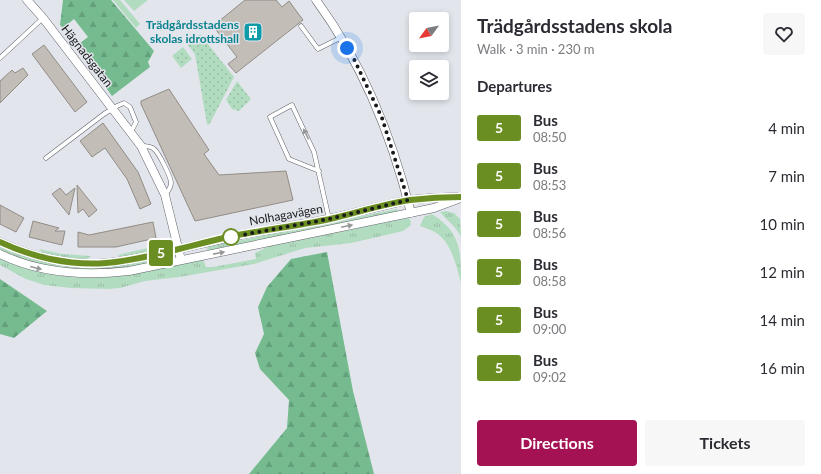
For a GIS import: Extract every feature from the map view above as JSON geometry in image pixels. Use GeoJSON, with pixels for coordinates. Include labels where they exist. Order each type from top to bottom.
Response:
{"type":"FeatureCollection","features":[{"type":"Feature","properties":{"kind":"street","name":"Hägnadsgatan"},"geometry":{"type":"LineString","coordinates":[[26,0],[43,18],[141,146],[165,195],[181,260]]}},
{"type":"Feature","properties":{"kind":"street"},"geometry":{"type":"LineString","coordinates":[[316,0],[354,59],[382,118],[411,213]]}},
{"type":"Feature","properties":{"kind":"street","name":"Nolhagavägen"},"geometry":{"type":"LineString","coordinates":[[0,242],[25,252],[52,259],[79,263],[105,263],[162,253],[178,248],[230,237],[329,219],[408,200],[461,198]]}},
{"type":"Feature","properties":{"kind":"street","name":"Nolhagavägen"},"geometry":{"type":"LineString","coordinates":[[0,254],[28,266],[47,270],[76,274],[107,274],[129,271],[411,213],[434,208],[461,198]]}},
{"type":"Feature","properties":{"kind":"lane"},"geometry":{"type":"LineString","coordinates":[[0,58],[43,18]]}},
{"type":"Feature","properties":{"kind":"lane"},"geometry":{"type":"LineString","coordinates":[[301,26],[318,49],[340,38]]}},
{"type":"Feature","properties":{"kind":"lane"},"geometry":{"type":"LineString","coordinates":[[46,158],[112,108],[124,103],[130,107],[136,122],[133,128],[129,131]]}},
{"type":"Feature","properties":{"kind":"lane"},"geometry":{"type":"LineString","coordinates":[[319,171],[290,159],[270,117],[292,105],[314,152],[319,171],[329,219]]}},
{"type":"Feature","properties":{"kind":"lane"},"geometry":{"type":"LineString","coordinates":[[141,146],[153,148],[160,157],[171,182],[165,195]]}},
{"type":"Feature","properties":{"kind":"green space"},"geometry":{"type":"Polygon","coordinates":[[[63,0],[111,0],[154,51],[148,62],[150,67],[112,96],[76,46],[88,37],[74,19],[63,28],[60,25],[63,0]]]}},
{"type":"Feature","properties":{"kind":"green space"},"geometry":{"type":"Polygon","coordinates":[[[113,0],[120,0],[140,24],[136,28],[113,0]]]}},
{"type":"Feature","properties":{"kind":"green space"},"geometry":{"type":"Polygon","coordinates":[[[124,0],[148,0],[134,11],[124,0]]]}},
{"type":"Feature","properties":{"kind":"green space"},"geometry":{"type":"Polygon","coordinates":[[[200,34],[234,77],[209,125],[207,124],[195,54],[187,44],[200,34]]]}},
{"type":"Feature","properties":{"kind":"green space"},"geometry":{"type":"Polygon","coordinates":[[[183,47],[192,59],[181,68],[172,56],[183,47]]]}},
{"type":"Feature","properties":{"kind":"green space"},"geometry":{"type":"Polygon","coordinates":[[[237,81],[250,98],[250,100],[239,111],[232,109],[226,100],[237,81]]]}},
{"type":"Feature","properties":{"kind":"green space"},"geometry":{"type":"Polygon","coordinates":[[[397,209],[398,211],[208,253],[207,247],[397,209]]]}},
{"type":"Feature","properties":{"kind":"green space"},"geometry":{"type":"Polygon","coordinates":[[[446,211],[454,213],[460,219],[461,237],[440,212],[446,211]]]}},
{"type":"Feature","properties":{"kind":"green space"},"geometry":{"type":"Polygon","coordinates":[[[432,214],[442,221],[454,235],[461,261],[461,283],[446,242],[435,232],[420,226],[424,217],[432,214]]]}},
{"type":"Feature","properties":{"kind":"green space"},"geometry":{"type":"Polygon","coordinates":[[[409,218],[411,222],[410,226],[403,231],[351,243],[305,248],[254,264],[179,277],[145,281],[120,288],[71,288],[44,285],[26,279],[0,265],[0,258],[43,272],[77,278],[103,278],[132,274],[203,259],[206,267],[213,267],[256,259],[255,253],[269,246],[409,218]]]}},
{"type":"Feature","properties":{"kind":"green space"},"geometry":{"type":"Polygon","coordinates":[[[169,240],[167,246],[162,250],[124,257],[117,255],[161,245],[169,240]]]}},
{"type":"Feature","properties":{"kind":"green space"},"geometry":{"type":"Polygon","coordinates":[[[0,246],[17,254],[52,263],[74,266],[169,255],[170,257],[166,260],[130,269],[91,272],[46,267],[0,251],[0,246]]]}},
{"type":"Feature","properties":{"kind":"green space"},"geometry":{"type":"Polygon","coordinates":[[[39,249],[62,254],[91,256],[85,260],[66,259],[44,255],[39,249]]]}},
{"type":"Feature","properties":{"kind":"green space"},"geometry":{"type":"Polygon","coordinates":[[[327,252],[353,391],[374,474],[249,474],[287,428],[289,400],[260,369],[255,353],[264,334],[258,307],[267,287],[291,259],[327,252]]]}},
{"type":"Feature","properties":{"kind":"green space"},"geometry":{"type":"Polygon","coordinates":[[[0,279],[47,311],[14,338],[0,334],[0,279]]]}},
{"type":"Feature","properties":{"kind":"building","name":"Trädgårdsstadens skolas idrottshall"},"geometry":{"type":"Polygon","coordinates":[[[245,0],[276,0],[282,7],[289,1],[303,20],[236,73],[228,64],[237,57],[213,26],[245,0]]]}},
{"type":"Feature","properties":{"kind":"building"},"geometry":{"type":"Polygon","coordinates":[[[44,45],[87,102],[75,112],[32,54],[44,45]]]}},
{"type":"Feature","properties":{"kind":"building"},"geometry":{"type":"Polygon","coordinates":[[[23,68],[28,75],[0,103],[0,81],[12,70],[15,73],[23,68]]]}},
{"type":"Feature","properties":{"kind":"building"},"geometry":{"type":"Polygon","coordinates":[[[169,89],[209,150],[204,154],[219,175],[286,171],[293,200],[195,221],[141,104],[141,101],[169,89]]]}},
{"type":"Feature","properties":{"kind":"building"},"geometry":{"type":"Polygon","coordinates":[[[103,123],[138,172],[151,204],[140,209],[127,179],[105,148],[92,157],[80,141],[103,123]]]}},
{"type":"Feature","properties":{"kind":"building"},"geometry":{"type":"Polygon","coordinates":[[[77,185],[97,210],[89,217],[83,209],[78,213],[77,185]]]}},
{"type":"Feature","properties":{"kind":"building"},"geometry":{"type":"Polygon","coordinates":[[[60,188],[66,195],[75,188],[69,215],[52,194],[60,188]]]}},
{"type":"Feature","properties":{"kind":"building"},"geometry":{"type":"Polygon","coordinates":[[[0,205],[24,218],[16,232],[0,224],[0,205]]]}},
{"type":"Feature","properties":{"kind":"building"},"geometry":{"type":"Polygon","coordinates":[[[33,221],[59,228],[55,231],[65,231],[62,245],[29,237],[33,221]]]}},
{"type":"Feature","properties":{"kind":"building"},"geometry":{"type":"Polygon","coordinates":[[[153,222],[156,238],[116,247],[78,247],[78,232],[89,235],[153,222]]]}},
{"type":"Feature","properties":{"kind":"bus line","name":"5"},"geometry":{"type":"LineString","coordinates":[[0,242],[18,250],[52,259],[79,263],[105,263],[162,253],[178,248],[230,237],[329,219],[408,200],[461,197]]}},
{"type":"Feature","properties":{"kind":"place","name":"Trädgårdsstadens skolas idrottshall"},"geometry":{"type":"Point","coordinates":[253,32]}},
{"type":"Feature","properties":{"kind":"route"},"geometry":{"type":"LineString","coordinates":[[231,237],[329,219],[408,200],[382,118],[354,59],[347,48]]}}]}
